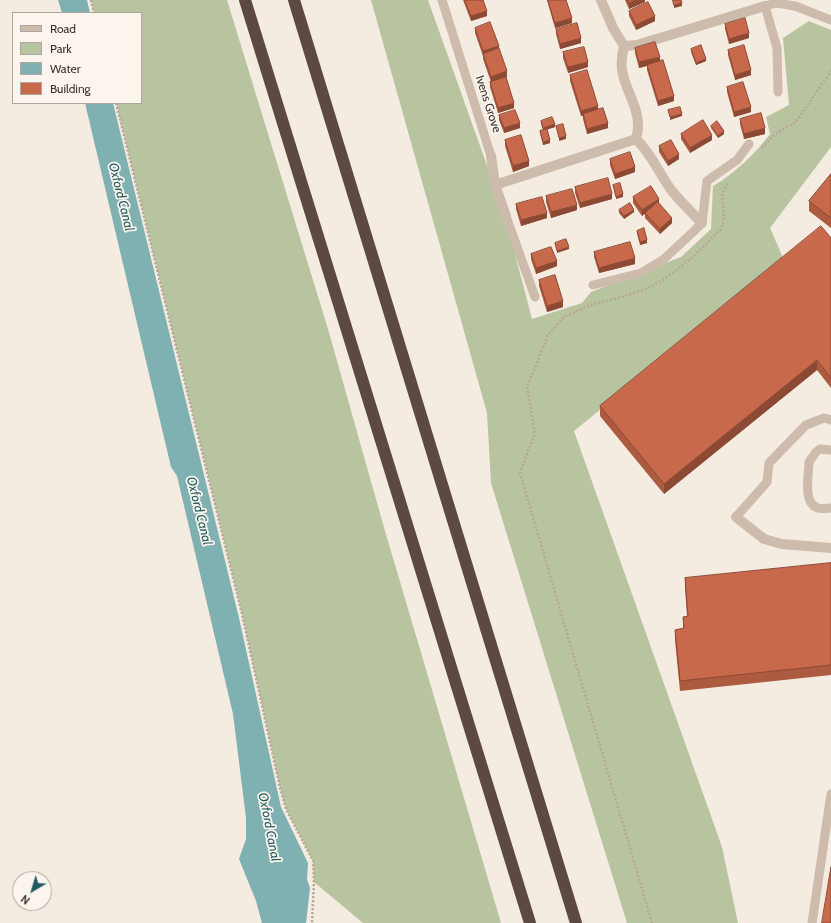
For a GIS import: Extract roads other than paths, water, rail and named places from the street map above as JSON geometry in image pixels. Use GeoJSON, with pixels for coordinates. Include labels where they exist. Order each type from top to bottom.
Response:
{"type":"FeatureCollection","features":[{"type":"Feature","properties":{"kind":"highway"},"geometry":{"type":"LineString","coordinates":[[245,0],[530,923]]}},
{"type":"Feature","properties":{"kind":"highway"},"geometry":{"type":"LineString","coordinates":[[294,0],[576,923]]}},
{"type":"Feature","properties":{"kind":"street"},"geometry":{"type":"LineString","coordinates":[[601,0],[613,28],[624,46],[622,70],[637,116],[638,127],[636,139]]}},
{"type":"Feature","properties":{"kind":"street"},"geometry":{"type":"LineString","coordinates":[[624,46],[637,45],[765,6]]}},
{"type":"Feature","properties":{"kind":"street"},"geometry":{"type":"LineString","coordinates":[[495,184],[636,139]]}},
{"type":"Feature","properties":{"kind":"street"},"geometry":{"type":"LineString","coordinates":[[636,139],[645,147],[672,190],[702,223]]}},
{"type":"Feature","properties":{"kind":"street","name":"Ivens Grove"},"geometry":{"type":"LineString","coordinates":[[491,156],[495,184],[506,216]]}},
{"type":"Feature","properties":{"kind":"street"},"geometry":{"type":"LineString","coordinates":[[736,517],[764,539],[795,546],[831,548]]}},
{"type":"Feature","properties":{"kind":"lane","name":"Ivens Grove"},"geometry":{"type":"LineString","coordinates":[[442,0],[491,156]]}},
{"type":"Feature","properties":{"kind":"lane"},"geometry":{"type":"LineString","coordinates":[[778,92],[777,48],[765,6],[777,3],[795,6],[831,20]]}},
{"type":"Feature","properties":{"kind":"lane"},"geometry":{"type":"LineString","coordinates":[[593,284],[641,273],[664,259],[702,223],[707,181],[737,160],[749,144]]}},
{"type":"Feature","properties":{"kind":"lane","name":"Ivens Grove"},"geometry":{"type":"LineString","coordinates":[[506,216],[535,297]]}},
{"type":"Feature","properties":{"kind":"lane"},"geometry":{"type":"LineString","coordinates":[[736,517],[767,482],[769,464],[806,424],[824,418],[831,420]]}},
{"type":"Feature","properties":{"kind":"lane"},"geometry":{"type":"LineString","coordinates":[[831,450],[820,449],[809,462],[808,498],[812,504],[818,508],[831,508]]}},
{"type":"Feature","properties":{"kind":"lane"},"geometry":{"type":"LineString","coordinates":[[812,923],[831,794]]}},
{"type":"Feature","properties":{"kind":"water"},"geometry":{"type":"Polygon","coordinates":[[[58,0],[87,0],[90,12],[62,12],[58,0]]]}},
{"type":"Feature","properties":{"kind":"water","name":"Oxford Canal"},"geometry":{"type":"Polygon","coordinates":[[[85,104],[113,104],[239,618],[281,807],[308,863],[307,879],[310,888],[306,923],[262,923],[256,901],[239,859],[246,839],[246,818],[233,714],[177,476],[171,467],[85,104]]]}}]}
